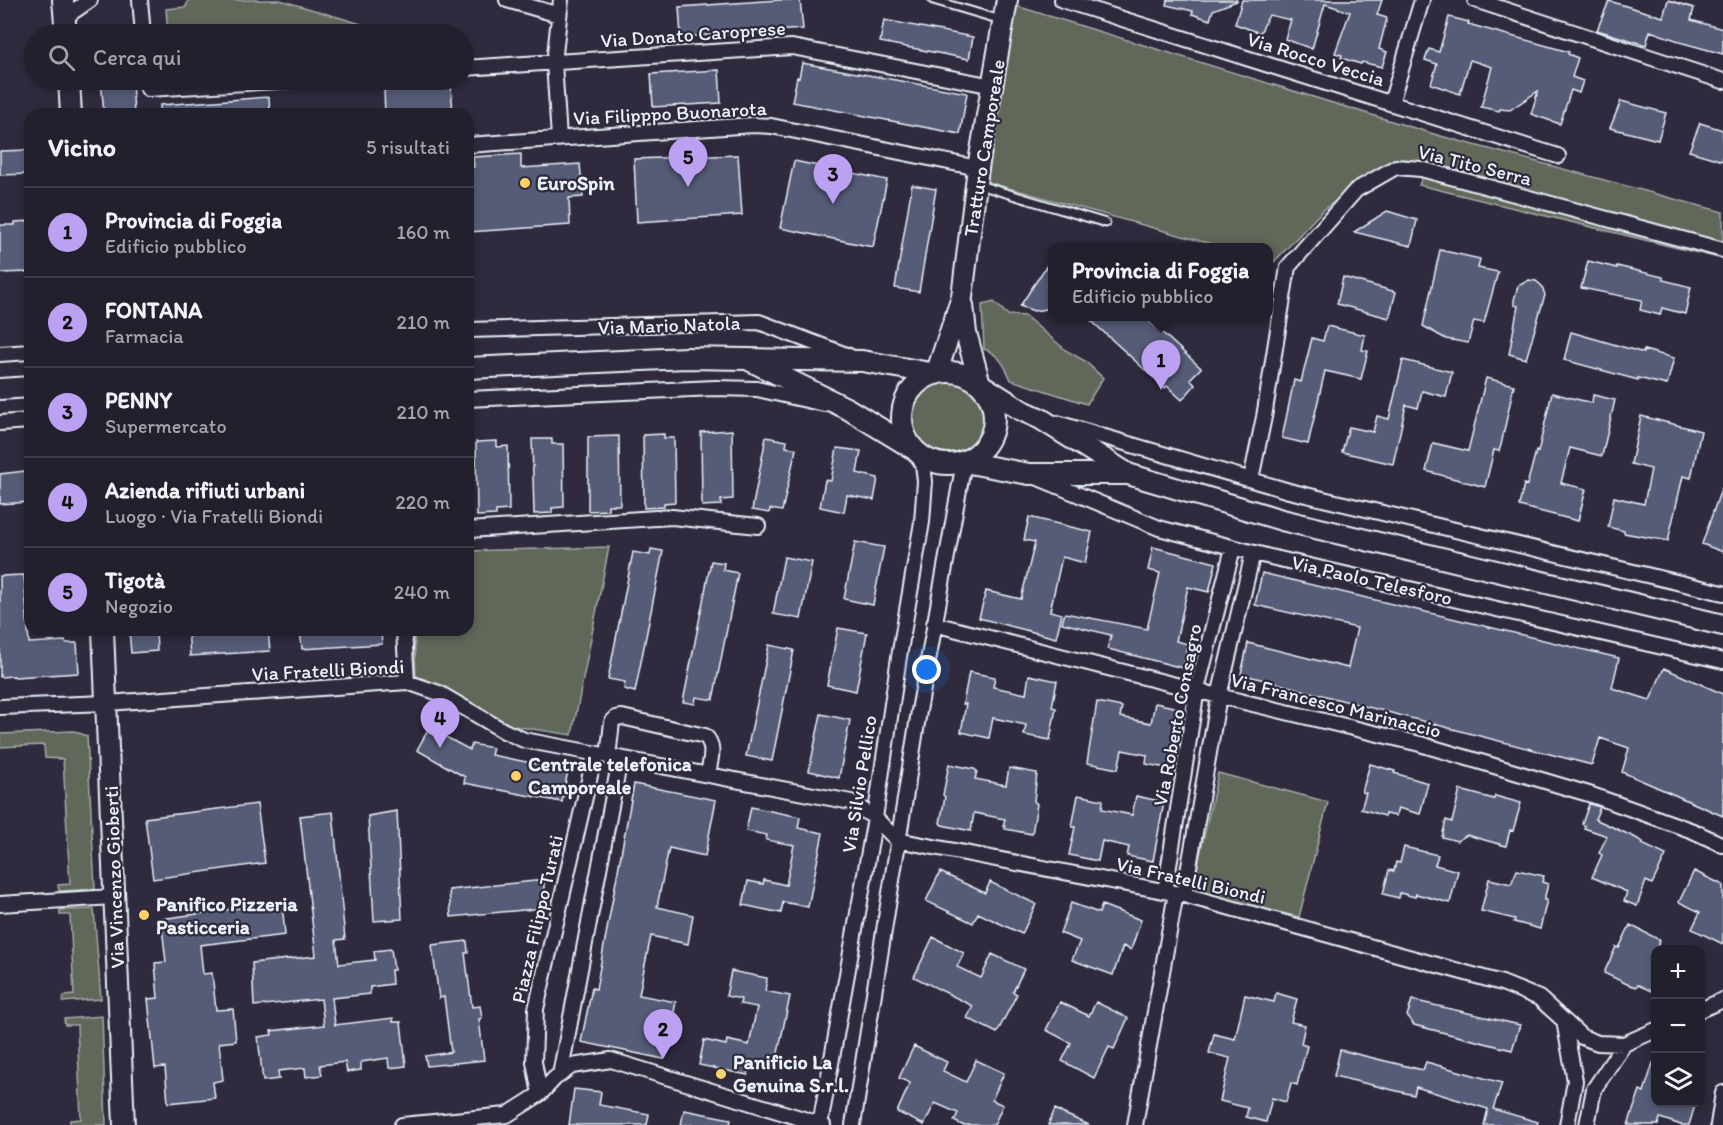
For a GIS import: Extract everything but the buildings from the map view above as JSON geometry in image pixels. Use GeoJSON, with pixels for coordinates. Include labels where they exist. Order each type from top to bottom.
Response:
{"type":"FeatureCollection","features":[{"type":"Feature","properties":{"kind":"street"},"geometry":{"type":"LineString","coordinates":[[64,18],[90,0]]}},
{"type":"Feature","properties":{"kind":"street"},"geometry":{"type":"LineString","coordinates":[[140,0],[142,24]]}},
{"type":"Feature","properties":{"kind":"street"},"geometry":{"type":"LineString","coordinates":[[507,0],[559,15]]}},
{"type":"Feature","properties":{"kind":"street"},"geometry":{"type":"LineString","coordinates":[[559,138],[554,63],[561,0]]}},
{"type":"Feature","properties":{"kind":"street","name":"Tratturo Camporeale"},"geometry":{"type":"LineString","coordinates":[[936,374],[962,297],[977,176],[1007,0]]}},
{"type":"Feature","properties":{"kind":"street","name":"Via Rocco Veccia"},"geometry":{"type":"LineString","coordinates":[[1062,0],[1558,156]]}},
{"type":"Feature","properties":{"kind":"street"},"geometry":{"type":"LineString","coordinates":[[1391,103],[1422,0]]}},
{"type":"Feature","properties":{"kind":"street"},"geometry":{"type":"LineString","coordinates":[[1475,0],[1723,81]]}},
{"type":"Feature","properties":{"kind":"street","name":"Via Donato Caroprese"},"geometry":{"type":"LineString","coordinates":[[474,67],[792,47],[993,86]]}},
{"type":"Feature","properties":{"kind":"street"},"geometry":{"type":"LineString","coordinates":[[70,90],[71,108]]}},
{"type":"Feature","properties":{"kind":"street","name":"Via Filipppo Buonarota"},"geometry":{"type":"LineString","coordinates":[[474,145],[753,125],[771,126],[904,154],[977,176]]}},
{"type":"Feature","properties":{"kind":"street","name":"Via Tito Serra"},"geometry":{"type":"LineString","coordinates":[[1251,480],[1264,417],[1288,267],[1356,190],[1396,167],[1421,169],[1723,250]]}},
{"type":"Feature","properties":{"kind":"street","name":"Tratturo Camporeale"},"geometry":{"type":"LineString","coordinates":[[962,297],[966,333],[980,384]]}},
{"type":"Feature","properties":{"kind":"street","name":"Via Mario Natola"},"geometry":{"type":"LineString","coordinates":[[474,330],[759,322],[862,361]]}},
{"type":"Feature","properties":{"kind":"street"},"geometry":{"type":"LineString","coordinates":[[0,354],[24,352]]}},
{"type":"Feature","properties":{"kind":"street","name":"Via Mario Natola"},"geometry":{"type":"LineString","coordinates":[[474,368],[686,358],[862,361],[936,374]]}},
{"type":"Feature","properties":{"kind":"street","name":"Via Mario Natola"},"geometry":{"type":"LineString","coordinates":[[747,359],[848,409],[915,450]]}},
{"type":"Feature","properties":{"kind":"street"},"geometry":{"type":"LineString","coordinates":[[960,373],[980,384],[991,400],[995,416],[992,434],[985,446],[964,462],[948,464],[931,461],[915,450],[904,431],[903,410],[916,385],[936,374],[960,373]]}},
{"type":"Feature","properties":{"kind":"street","name":"Via Paolo Telesforo"},"geometry":{"type":"LineString","coordinates":[[980,384],[1021,410],[1041,419],[1289,491],[1723,593]]}},
{"type":"Feature","properties":{"kind":"street"},"geometry":{"type":"LineString","coordinates":[[0,389],[24,387]]}},
{"type":"Feature","properties":{"kind":"street","name":"Via Mario Natola"},"geometry":{"type":"LineString","coordinates":[[474,399],[715,388],[756,389],[848,409]]}},
{"type":"Feature","properties":{"kind":"street","name":"Via Paolo Telesforo"},"geometry":{"type":"LineString","coordinates":[[1041,419],[1128,474],[1282,520],[1723,626]]}},
{"type":"Feature","properties":{"kind":"street"},"geometry":{"type":"LineString","coordinates":[[0,423],[24,421]]}},
{"type":"Feature","properties":{"kind":"street","name":"Via Silvio Pellico"},"geometry":{"type":"LineString","coordinates":[[821,1125],[875,818],[922,522],[925,481],[923,465],[915,450]]}},
{"type":"Feature","properties":{"kind":"street"},"geometry":{"type":"LineString","coordinates":[[853,1125],[897,840],[964,462]]}},
{"type":"Feature","properties":{"kind":"street","name":"Via Paolo Telesforo"},"geometry":{"type":"LineString","coordinates":[[964,462],[1029,474],[1128,474]]}},
{"type":"Feature","properties":{"kind":"street","name":"Via Paolo Telesforo"},"geometry":{"type":"LineString","coordinates":[[1029,474],[1159,528],[1233,548],[1723,661]]}},
{"type":"Feature","properties":{"kind":"street"},"geometry":{"type":"LineString","coordinates":[[474,530],[672,517],[758,526]]}},
{"type":"Feature","properties":{"kind":"street","name":"Via Roberto Consagro"},"geometry":{"type":"LineString","coordinates":[[1175,893],[1197,689],[1233,548]]}},
{"type":"Feature","properties":{"kind":"street","name":"Via Roberto Consagro"},"geometry":{"type":"LineString","coordinates":[[1136,1125],[1175,893],[1253,553]]}},
{"type":"Feature","properties":{"kind":"street","name":"Via Francesco Marinaccio"},"geometry":{"type":"LineString","coordinates":[[934,624],[1443,750],[1592,795],[1693,831],[1723,845]]}},
{"type":"Feature","properties":{"kind":"street","name":"Via Vincenzo Gioberti"},"geometry":{"type":"LineString","coordinates":[[103,636],[124,1125]]}},
{"type":"Feature","properties":{"kind":"street"},"geometry":{"type":"LineString","coordinates":[[404,636],[407,682]]}},
{"type":"Feature","properties":{"kind":"street","name":"Via Fratelli Biondi"},"geometry":{"type":"LineString","coordinates":[[0,707],[107,703],[407,682],[439,693],[504,731],[524,740],[851,802],[875,818],[897,840],[1175,893],[1502,983],[1539,998],[1582,1036],[1598,1043],[1624,1044],[1651,1032]]}},
{"type":"Feature","properties":{"kind":"street"},"geometry":{"type":"LineString","coordinates":[[560,1075],[612,722],[622,717],[705,736],[712,748],[708,775]]}},
{"type":"Feature","properties":{"kind":"street","name":"Piazza Filippo Turati"},"geometry":{"type":"LineString","coordinates":[[540,1094],[534,1062],[536,1009],[608,756]]}},
{"type":"Feature","properties":{"kind":"street"},"geometry":{"type":"LineString","coordinates":[[3,904],[113,897]]}},
{"type":"Feature","properties":{"kind":"street"},"geometry":{"type":"LineString","coordinates":[[1705,1008],[1723,1000]]}},
{"type":"Feature","properties":{"kind":"street"},"geometry":{"type":"LineString","coordinates":[[1564,1022],[1575,1081],[1567,1125]]}},
{"type":"Feature","properties":{"kind":"street"},"geometry":{"type":"LineString","coordinates":[[1587,1125],[1594,1089],[1624,1044]]}},
{"type":"Feature","properties":{"kind":"street"},"geometry":{"type":"LineString","coordinates":[[410,1125],[507,1115],[540,1094],[572,1066],[610,1060],[821,1125]]}},
{"type":"Feature","properties":{"kind":"street"},"geometry":{"type":"LineString","coordinates":[[1575,1081],[1594,1089]]}},
{"type":"Feature","properties":{"kind":"street"},"geometry":{"type":"LineString","coordinates":[[1719,1125],[1723,1093]]}},
{"type":"Feature","properties":{"kind":"lane"},"geometry":{"type":"LineString","coordinates":[[933,0],[1004,21]]}},
{"type":"Feature","properties":{"kind":"lane"},"geometry":{"type":"LineString","coordinates":[[977,176],[1106,223]]}},
{"type":"Feature","properties":{"kind":"green space"},"geometry":{"type":"Polygon","coordinates":[[[188,0],[280,0],[361,24],[167,24],[166,9],[186,7],[188,0]]]}},
{"type":"Feature","properties":{"kind":"green space"},"geometry":{"type":"Polygon","coordinates":[[[1013,5],[1437,135],[1723,212],[1723,259],[1419,185],[1422,177],[1373,173],[1322,211],[1274,262],[1273,243],[1208,243],[987,182],[1013,5]]]}},
{"type":"Feature","properties":{"kind":"green space"},"geometry":{"type":"Polygon","coordinates":[[[994,302],[1008,315],[1025,316],[1067,351],[1085,361],[1103,378],[1087,404],[1011,380],[1001,361],[984,349],[982,305],[994,302]]]}},
{"type":"Feature","properties":{"kind":"green space"},"geometry":{"type":"Polygon","coordinates":[[[941,377],[955,377],[969,383],[980,394],[986,408],[983,430],[975,442],[955,453],[941,453],[927,447],[916,436],[910,422],[910,408],[916,394],[927,383],[941,377]]]}},
{"type":"Feature","properties":{"kind":"green space"},"geometry":{"type":"Polygon","coordinates":[[[609,547],[572,735],[513,726],[416,676],[414,636],[474,636],[474,551],[609,547]]]}},
{"type":"Feature","properties":{"kind":"green space"},"geometry":{"type":"Polygon","coordinates":[[[74,731],[87,736],[95,889],[59,891],[58,885],[70,884],[63,759],[45,758],[44,745],[0,747],[0,734],[74,731]]]}},
{"type":"Feature","properties":{"kind":"green space"},"geometry":{"type":"Polygon","coordinates":[[[1218,773],[1328,802],[1299,917],[1192,891],[1218,773]]]}},
{"type":"Feature","properties":{"kind":"green space"},"geometry":{"type":"Polygon","coordinates":[[[94,909],[101,999],[63,1002],[64,996],[74,995],[70,915],[60,915],[60,910],[94,909]]]}},
{"type":"Feature","properties":{"kind":"green space"},"geometry":{"type":"Polygon","coordinates":[[[102,1016],[106,1125],[70,1125],[70,1120],[81,1119],[77,1025],[65,1025],[64,1019],[102,1016]]]}},
{"type":"Feature","properties":{"kind":"place","name":"EuroSpin"},"geometry":{"type":"Point","coordinates":[525,183]}},
{"type":"Feature","properties":{"kind":"place","name":"Tigotà"},"geometry":{"type":"Point","coordinates":[688,187]}},
{"type":"Feature","properties":{"kind":"place","name":"PENNY"},"geometry":{"type":"Point","coordinates":[833,204]}},
{"type":"Feature","properties":{"kind":"place","name":"Provincia di Foggia"},"geometry":{"type":"Point","coordinates":[1161,390]}},
{"type":"Feature","properties":{"kind":"place","name":"Azienda rifiuti urbani"},"geometry":{"type":"Point","coordinates":[440,748]}},
{"type":"Feature","properties":{"kind":"place","name":"Centrale telefonica Camporeale"},"geometry":{"type":"Point","coordinates":[516,776]}},
{"type":"Feature","properties":{"kind":"place","name":"Panifico Pizzeria Pasticceria"},"geometry":{"type":"Point","coordinates":[144,915]}},
{"type":"Feature","properties":{"kind":"place","name":"FONTANA"},"geometry":{"type":"Point","coordinates":[663,1059]}},
{"type":"Feature","properties":{"kind":"place","name":"Panificio La Genuina S.r.l."},"geometry":{"type":"Point","coordinates":[721,1074]}}]}
